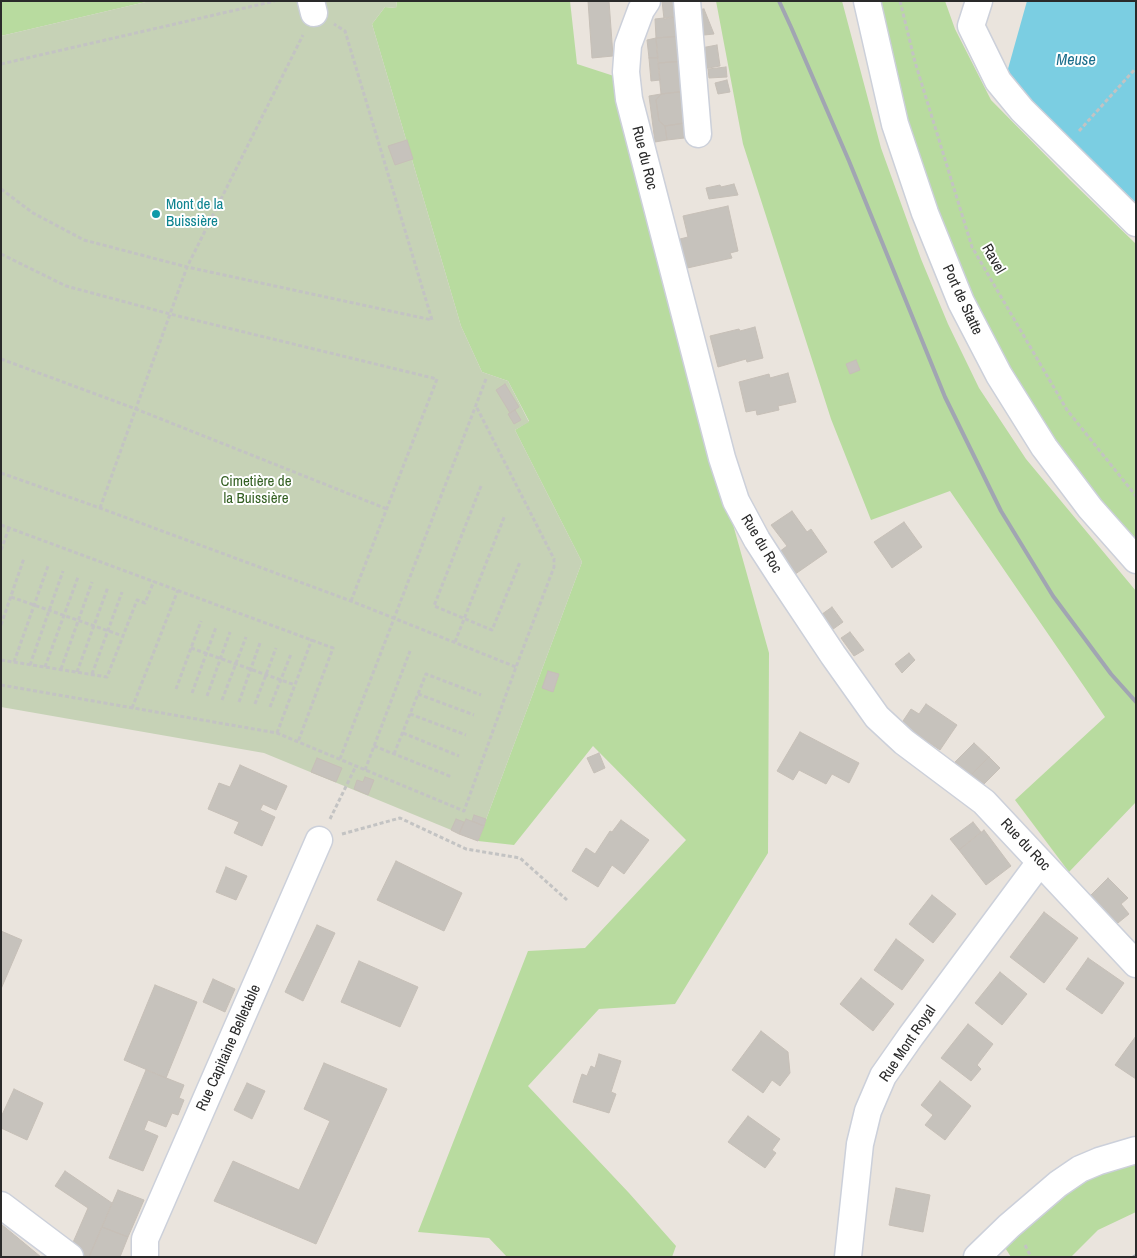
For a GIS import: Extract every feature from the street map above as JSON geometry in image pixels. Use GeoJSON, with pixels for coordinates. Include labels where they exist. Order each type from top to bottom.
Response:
{"type":"FeatureCollection","features":[{"type":"Feature","properties":{"kind":"street","name":"Rue du Roc"},"geometry":{"type":"LineString","coordinates":[[647,1],[641,10],[628,45],[626,72],[629,100],[722,458],[736,501],[757,540],[781,577],[833,655],[878,717],[904,742],[984,802],[1136,964]]}},
{"type":"Feature","properties":{"kind":"street"},"geometry":{"type":"LineString","coordinates":[[687,1],[698,134]]}},
{"type":"Feature","properties":{"kind":"street","name":"Port de Statte"},"geometry":{"type":"LineString","coordinates":[[867,1],[895,124],[925,213],[961,302],[999,375],[1044,447],[1090,508],[1136,560]]}},
{"type":"Feature","properties":{"kind":"street"},"geometry":{"type":"LineString","coordinates":[[979,1],[971,26],[998,81],[1022,110],[1136,223]]}},
{"type":"Feature","properties":{"kind":"street","name":"Rue Capitaine Belletable"},"geometry":{"type":"LineString","coordinates":[[145,1257],[145,1239],[319,840]]}},
{"type":"Feature","properties":{"kind":"street","name":"Rue Mont Royal"},"geometry":{"type":"LineString","coordinates":[[848,1257],[860,1144],[868,1111],[883,1076],[1040,862]]}},
{"type":"Feature","properties":{"kind":"street"},"geometry":{"type":"LineString","coordinates":[[977,1257],[1009,1226],[1058,1184],[1080,1169],[1136,1150]]}},
{"type":"Feature","properties":{"kind":"street"},"geometry":{"type":"LineString","coordinates":[[1,1205],[70,1257]]}},
{"type":"Feature","properties":{"kind":"path"},"geometry":{"type":"LineString","coordinates":[[1,64],[275,1]]}},
{"type":"Feature","properties":{"kind":"path","name":"Ravel"},"geometry":{"type":"LineString","coordinates":[[900,1],[915,62],[972,247],[1067,410],[1136,496]]}},
{"type":"Feature","properties":{"kind":"path"},"geometry":{"type":"LineString","coordinates":[[1,189],[33,212],[84,240],[187,267],[432,320],[345,31],[313,7],[187,267],[100,508]]}},
{"type":"Feature","properties":{"kind":"path"},"geometry":{"type":"LineString","coordinates":[[1077,134],[1136,68]]}},
{"type":"Feature","properties":{"kind":"path"},"geometry":{"type":"LineString","coordinates":[[1,254],[66,286],[170,314],[437,379],[351,602]]}},
{"type":"Feature","properties":{"kind":"path"},"geometry":{"type":"LineString","coordinates":[[1,359],[136,409],[387,508]]}},
{"type":"Feature","properties":{"kind":"path"},"geometry":{"type":"LineString","coordinates":[[340,759],[486,379]]}},
{"type":"Feature","properties":{"kind":"path"},"geometry":{"type":"LineString","coordinates":[[1,684],[277,733],[464,811],[554,567],[554,559],[476,406]]}},
{"type":"Feature","properties":{"kind":"path"},"geometry":{"type":"LineString","coordinates":[[1,473],[394,618],[516,666]]}},
{"type":"Feature","properties":{"kind":"path"},"geometry":{"type":"LineString","coordinates":[[482,486],[434,606],[492,630],[520,562]]}},
{"type":"Feature","properties":{"kind":"path"},"geometry":{"type":"LineString","coordinates":[[455,642],[505,515]]}},
{"type":"Feature","properties":{"kind":"path"},"geometry":{"type":"LineString","coordinates":[[1,525],[334,648],[298,742]]}},
{"type":"Feature","properties":{"kind":"path"},"geometry":{"type":"LineString","coordinates":[[1,550],[9,528]]}},
{"type":"Feature","properties":{"kind":"path"},"geometry":{"type":"LineString","coordinates":[[1,625],[24,558]]}},
{"type":"Feature","properties":{"kind":"path"},"geometry":{"type":"LineString","coordinates":[[14,662],[48,566]]}},
{"type":"Feature","properties":{"kind":"path"},"geometry":{"type":"LineString","coordinates":[[30,665],[62,571]]}},
{"type":"Feature","properties":{"kind":"path"},"geometry":{"type":"LineString","coordinates":[[45,667],[78,577]]}},
{"type":"Feature","properties":{"kind":"path"},"geometry":{"type":"LineString","coordinates":[[1,660],[107,677],[136,600],[145,603],[154,581]]}},
{"type":"Feature","properties":{"kind":"path"},"geometry":{"type":"LineString","coordinates":[[61,669],[92,582]]}},
{"type":"Feature","properties":{"kind":"path"},"geometry":{"type":"LineString","coordinates":[[77,672],[108,588]]}},
{"type":"Feature","properties":{"kind":"path"},"geometry":{"type":"LineString","coordinates":[[132,708],[178,590]]}},
{"type":"Feature","properties":{"kind":"path"},"geometry":{"type":"LineString","coordinates":[[92,674],[122,592]]}},
{"type":"Feature","properties":{"kind":"path"},"geometry":{"type":"LineString","coordinates":[[11,597],[122,636]]}},
{"type":"Feature","properties":{"kind":"path"},"geometry":{"type":"LineString","coordinates":[[176,689],[201,621]]}},
{"type":"Feature","properties":{"kind":"path"},"geometry":{"type":"LineString","coordinates":[[192,693],[216,628]]}},
{"type":"Feature","properties":{"kind":"path"},"geometry":{"type":"LineString","coordinates":[[207,696],[230,632]]}},
{"type":"Feature","properties":{"kind":"path"},"geometry":{"type":"LineString","coordinates":[[222,700],[246,636]]}},
{"type":"Feature","properties":{"kind":"path"},"geometry":{"type":"LineString","coordinates":[[277,733],[312,639]]}},
{"type":"Feature","properties":{"kind":"path"},"geometry":{"type":"LineString","coordinates":[[239,702],[260,643]]}},
{"type":"Feature","properties":{"kind":"path"},"geometry":{"type":"LineString","coordinates":[[191,648],[295,685]]}},
{"type":"Feature","properties":{"kind":"path"},"geometry":{"type":"LineString","coordinates":[[255,704],[276,648]]}},
{"type":"Feature","properties":{"kind":"path"},"geometry":{"type":"LineString","coordinates":[[365,770],[410,651]]}},
{"type":"Feature","properties":{"kind":"path"},"geometry":{"type":"LineString","coordinates":[[270,706],[291,654]]}},
{"type":"Feature","properties":{"kind":"path"},"geometry":{"type":"LineString","coordinates":[[394,754],[426,674],[481,695]]}},
{"type":"Feature","properties":{"kind":"path"},"geometry":{"type":"LineString","coordinates":[[418,694],[474,715]]}},
{"type":"Feature","properties":{"kind":"path"},"geometry":{"type":"LineString","coordinates":[[410,714],[466,735]]}},
{"type":"Feature","properties":{"kind":"path"},"geometry":{"type":"LineString","coordinates":[[403,733],[459,756]]}},
{"type":"Feature","properties":{"kind":"path"},"geometry":{"type":"LineString","coordinates":[[374,746],[452,777]]}},
{"type":"Feature","properties":{"kind":"path"},"geometry":{"type":"LineString","coordinates":[[319,840],[356,766]]}},
{"type":"Feature","properties":{"kind":"path"},"geometry":{"type":"LineString","coordinates":[[319,840],[400,818],[466,849],[520,858],[567,900]]}},
{"type":"Feature","properties":{"kind":"green space"},"geometry":{"type":"Polygon","coordinates":[[[1,1],[150,1],[1,36],[1,1]]]}},
{"type":"Feature","properties":{"kind":"green space","name":"Cimetière de la Buissière"},"geometry":{"type":"Polygon","coordinates":[[[150,1],[397,1],[396,8],[385,7],[372,24],[461,326],[482,372],[508,381],[529,422],[515,430],[582,562],[478,841],[264,753],[1,707],[1,36],[150,1]]]}},
{"type":"Feature","properties":{"kind":"green space"},"geometry":{"type":"Polygon","coordinates":[[[397,1],[570,1],[577,64],[617,77],[727,503],[769,653],[768,853],[675,1004],[599,1009],[528,1086],[676,1246],[672,1257],[507,1257],[489,1238],[418,1232],[528,951],[585,948],[686,840],[593,746],[514,845],[478,841],[582,562],[515,430],[529,421],[508,381],[482,372],[461,326],[372,24],[385,7],[396,8],[397,1]]]}},
{"type":"Feature","properties":{"kind":"green space"},"geometry":{"type":"Polygon","coordinates":[[[716,1],[842,1],[881,148],[921,259],[948,324],[979,388],[1026,459],[1136,591],[1136,802],[1069,872],[1015,800],[1105,717],[950,491],[871,520],[831,419],[743,144],[716,1]]]}},
{"type":"Feature","properties":{"kind":"green space"},"geometry":{"type":"Polygon","coordinates":[[[881,1],[945,1],[955,29],[991,100],[1136,244],[1136,544],[1124,532],[1051,435],[987,328],[927,185],[910,127],[881,1]]]}},
{"type":"Feature","properties":{"kind":"green space"},"geometry":{"type":"Polygon","coordinates":[[[1136,1162],[1136,1212],[1098,1230],[1071,1257],[1011,1257],[1002,1243],[1058,1198],[1083,1182],[1110,1170],[1136,1162]]]}},
{"type":"Feature","properties":{"kind":"water","name":"Meuse"},"geometry":{"type":"Polygon","coordinates":[[[1027,1],[1136,1],[1136,208],[1006,76],[1027,1]]]}},
{"type":"Feature","properties":{"kind":"building"},"geometry":{"type":"Polygon","coordinates":[[[588,1],[609,1],[613,56],[592,58],[588,1]]]}},
{"type":"Feature","properties":{"kind":"building"},"geometry":{"type":"Polygon","coordinates":[[[662,1],[679,1],[681,16],[664,19],[662,1]]]}},
{"type":"Feature","properties":{"kind":"building"},"geometry":{"type":"Polygon","coordinates":[[[704,9],[714,34],[694,36],[693,10],[704,9]]]}},
{"type":"Feature","properties":{"kind":"building"},"geometry":{"type":"Polygon","coordinates":[[[681,16],[682,36],[656,38],[655,19],[681,16]]]}},
{"type":"Feature","properties":{"kind":"building"},"geometry":{"type":"Polygon","coordinates":[[[682,36],[685,61],[658,63],[656,38],[682,36]]]}},
{"type":"Feature","properties":{"kind":"building"},"geometry":{"type":"Polygon","coordinates":[[[656,38],[658,58],[649,58],[647,40],[656,38]]]}},
{"type":"Feature","properties":{"kind":"building"},"geometry":{"type":"Polygon","coordinates":[[[717,45],[720,66],[703,69],[701,48],[717,45]]]}},
{"type":"Feature","properties":{"kind":"building"},"geometry":{"type":"Polygon","coordinates":[[[649,58],[658,58],[660,80],[651,81],[649,58]]]}},
{"type":"Feature","properties":{"kind":"building"},"geometry":{"type":"Polygon","coordinates":[[[685,61],[687,91],[661,94],[658,63],[685,61]]]}},
{"type":"Feature","properties":{"kind":"building"},"geometry":{"type":"Polygon","coordinates":[[[726,67],[727,77],[709,78],[708,69],[726,67]]]}},
{"type":"Feature","properties":{"kind":"building"},"geometry":{"type":"Polygon","coordinates":[[[727,80],[730,92],[718,94],[715,83],[727,80]]]}},
{"type":"Feature","properties":{"kind":"building"},"geometry":{"type":"Polygon","coordinates":[[[687,91],[691,122],[665,126],[659,121],[656,100],[661,94],[687,91]]]}},
{"type":"Feature","properties":{"kind":"building"},"geometry":{"type":"Polygon","coordinates":[[[661,94],[656,100],[659,121],[665,126],[667,140],[655,142],[649,96],[661,94]]]}},
{"type":"Feature","properties":{"kind":"building"},"geometry":{"type":"Polygon","coordinates":[[[691,122],[693,137],[667,140],[665,126],[691,122]]]}},
{"type":"Feature","properties":{"kind":"building"},"geometry":{"type":"Polygon","coordinates":[[[407,140],[413,159],[395,165],[388,146],[407,140]]]}},
{"type":"Feature","properties":{"kind":"building"},"geometry":{"type":"Polygon","coordinates":[[[734,184],[738,195],[709,199],[706,188],[734,184]]]}},
{"type":"Feature","properties":{"kind":"building"},"geometry":{"type":"Polygon","coordinates":[[[728,206],[738,251],[730,253],[732,258],[683,269],[676,240],[688,237],[683,216],[728,206]]]}},
{"type":"Feature","properties":{"kind":"building"},"geometry":{"type":"Polygon","coordinates":[[[755,327],[763,358],[747,362],[746,359],[718,367],[710,336],[755,327]]]}},
{"type":"Feature","properties":{"kind":"building"},"geometry":{"type":"Polygon","coordinates":[[[856,360],[860,370],[850,374],[846,364],[856,360]]]}},
{"type":"Feature","properties":{"kind":"building"},"geometry":{"type":"Polygon","coordinates":[[[788,373],[796,402],[778,406],[779,410],[757,415],[756,410],[746,412],[739,382],[769,374],[770,378],[788,373]]]}},
{"type":"Feature","properties":{"kind":"building"},"geometry":{"type":"Polygon","coordinates":[[[505,384],[519,407],[510,413],[496,390],[505,384]]]}},
{"type":"Feature","properties":{"kind":"building"},"geometry":{"type":"Polygon","coordinates":[[[515,410],[521,420],[514,424],[508,414],[515,410]]]}},
{"type":"Feature","properties":{"kind":"building"},"geometry":{"type":"Polygon","coordinates":[[[792,511],[807,532],[811,529],[827,552],[791,577],[775,555],[787,546],[771,525],[792,511]]]}},
{"type":"Feature","properties":{"kind":"building"},"geometry":{"type":"Polygon","coordinates":[[[904,522],[922,547],[892,568],[874,542],[904,522]]]}},
{"type":"Feature","properties":{"kind":"building"},"geometry":{"type":"Polygon","coordinates":[[[832,607],[843,622],[829,632],[818,617],[832,607]]]}},
{"type":"Feature","properties":{"kind":"building"},"geometry":{"type":"Polygon","coordinates":[[[850,632],[864,650],[854,656],[841,638],[850,632]]]}},
{"type":"Feature","properties":{"kind":"building"},"geometry":{"type":"Polygon","coordinates":[[[909,653],[915,660],[902,673],[895,664],[909,653]]]}},
{"type":"Feature","properties":{"kind":"building"},"geometry":{"type":"Polygon","coordinates":[[[548,671],[559,674],[553,692],[542,688],[548,671]]]}},
{"type":"Feature","properties":{"kind":"building"},"geometry":{"type":"Polygon","coordinates":[[[926,704],[957,725],[940,750],[901,724],[911,709],[919,714],[926,704]]]}},
{"type":"Feature","properties":{"kind":"building"},"geometry":{"type":"Polygon","coordinates":[[[800,732],[859,763],[849,783],[832,774],[826,784],[799,770],[793,780],[777,771],[800,732]]]}},
{"type":"Feature","properties":{"kind":"building"},"geometry":{"type":"Polygon","coordinates":[[[974,743],[989,757],[970,776],[955,762],[974,743]]]}},
{"type":"Feature","properties":{"kind":"building"},"geometry":{"type":"Polygon","coordinates":[[[599,753],[605,768],[594,773],[587,758],[599,753]]]}},
{"type":"Feature","properties":{"kind":"building"},"geometry":{"type":"Polygon","coordinates":[[[989,757],[1000,768],[981,787],[970,776],[989,757]]]}},
{"type":"Feature","properties":{"kind":"building"},"geometry":{"type":"Polygon","coordinates":[[[317,758],[342,768],[336,782],[311,772],[317,758]]]}},
{"type":"Feature","properties":{"kind":"building"},"geometry":{"type":"Polygon","coordinates":[[[240,765],[287,786],[276,810],[263,804],[260,810],[275,817],[262,846],[234,833],[239,822],[208,809],[219,783],[230,787],[240,765]]]}},
{"type":"Feature","properties":{"kind":"building"},"geometry":{"type":"Polygon","coordinates":[[[365,777],[374,780],[368,795],[354,789],[357,780],[363,782],[365,777]]]}},
{"type":"Feature","properties":{"kind":"building"},"geometry":{"type":"Polygon","coordinates":[[[474,815],[486,819],[484,826],[472,821],[474,815]]]}},
{"type":"Feature","properties":{"kind":"building"},"geometry":{"type":"Polygon","coordinates":[[[456,819],[464,822],[459,834],[451,830],[456,819]]]}},
{"type":"Feature","properties":{"kind":"building"},"geometry":{"type":"Polygon","coordinates":[[[466,819],[484,826],[478,841],[459,834],[466,819]]]}},
{"type":"Feature","properties":{"kind":"building"},"geometry":{"type":"Polygon","coordinates":[[[621,820],[649,840],[624,874],[612,865],[598,887],[572,871],[586,848],[595,854],[610,831],[612,832],[621,820]]]}},
{"type":"Feature","properties":{"kind":"building"},"geometry":{"type":"Polygon","coordinates":[[[973,822],[981,832],[959,850],[950,839],[973,822]]]}},
{"type":"Feature","properties":{"kind":"building"},"geometry":{"type":"Polygon","coordinates":[[[984,830],[1011,866],[986,885],[959,850],[984,830]]]}},
{"type":"Feature","properties":{"kind":"building"},"geometry":{"type":"Polygon","coordinates":[[[396,861],[462,893],[444,931],[377,900],[396,861]]]}},
{"type":"Feature","properties":{"kind":"building"},"geometry":{"type":"Polygon","coordinates":[[[226,867],[247,876],[236,900],[216,892],[226,867]]]}},
{"type":"Feature","properties":{"kind":"building"},"geometry":{"type":"Polygon","coordinates":[[[1108,878],[1128,898],[1121,904],[1129,914],[1113,927],[1088,898],[1108,878]]]}},
{"type":"Feature","properties":{"kind":"building"},"geometry":{"type":"Polygon","coordinates":[[[932,895],[956,914],[933,943],[909,924],[932,895]]]}},
{"type":"Feature","properties":{"kind":"building"},"geometry":{"type":"Polygon","coordinates":[[[1044,912],[1078,938],[1044,983],[1010,957],[1044,912]]]}},
{"type":"Feature","properties":{"kind":"building"},"geometry":{"type":"Polygon","coordinates":[[[317,925],[335,933],[303,1001],[285,992],[317,925]]]}},
{"type":"Feature","properties":{"kind":"building"},"geometry":{"type":"Polygon","coordinates":[[[1,931],[22,940],[1,989],[1,931]]]}},
{"type":"Feature","properties":{"kind":"building"},"geometry":{"type":"Polygon","coordinates":[[[896,939],[924,960],[902,990],[874,970],[896,939]]]}},
{"type":"Feature","properties":{"kind":"building"},"geometry":{"type":"Polygon","coordinates":[[[1088,958],[1124,983],[1102,1014],[1066,989],[1088,958]]]}},
{"type":"Feature","properties":{"kind":"building"},"geometry":{"type":"Polygon","coordinates":[[[359,961],[418,987],[400,1027],[341,1002],[359,961]]]}},
{"type":"Feature","properties":{"kind":"building"},"geometry":{"type":"Polygon","coordinates":[[[1000,972],[1027,994],[1002,1025],[975,1003],[1000,972]]]}},
{"type":"Feature","properties":{"kind":"building"},"geometry":{"type":"Polygon","coordinates":[[[861,978],[894,1004],[873,1031],[840,1004],[861,978]]]}},
{"type":"Feature","properties":{"kind":"building"},"geometry":{"type":"Polygon","coordinates":[[[213,979],[235,989],[225,1012],[203,1002],[213,979]]]}},
{"type":"Feature","properties":{"kind":"building"},"geometry":{"type":"Polygon","coordinates":[[[155,985],[197,1002],[166,1078],[124,1060],[155,985]]]}},
{"type":"Feature","properties":{"kind":"building"},"geometry":{"type":"Polygon","coordinates":[[[968,1024],[993,1044],[977,1065],[981,1069],[971,1081],[941,1058],[968,1024]]]}},
{"type":"Feature","properties":{"kind":"building"},"geometry":{"type":"Polygon","coordinates":[[[761,1031],[788,1052],[790,1073],[780,1086],[772,1080],[763,1093],[732,1070],[761,1031]]]}},
{"type":"Feature","properties":{"kind":"building"},"geometry":{"type":"Polygon","coordinates":[[[1136,1036],[1136,1079],[1115,1065],[1136,1036]]]}},
{"type":"Feature","properties":{"kind":"building"},"geometry":{"type":"Polygon","coordinates":[[[599,1054],[621,1061],[611,1092],[616,1094],[609,1113],[573,1102],[582,1074],[587,1076],[591,1066],[595,1068],[599,1054]]]}},
{"type":"Feature","properties":{"kind":"building"},"geometry":{"type":"Polygon","coordinates":[[[324,1063],[387,1089],[316,1244],[214,1201],[233,1161],[299,1190],[330,1121],[304,1109],[324,1063]]]}},
{"type":"Feature","properties":{"kind":"building"},"geometry":{"type":"Polygon","coordinates":[[[146,1070],[184,1085],[179,1098],[184,1100],[178,1115],[172,1113],[166,1127],[148,1120],[144,1130],[158,1136],[143,1171],[109,1158],[146,1070]]]}},
{"type":"Feature","properties":{"kind":"building"},"geometry":{"type":"Polygon","coordinates":[[[940,1081],[971,1106],[945,1140],[925,1125],[933,1115],[921,1105],[940,1081]]]}},
{"type":"Feature","properties":{"kind":"building"},"geometry":{"type":"Polygon","coordinates":[[[247,1083],[265,1091],[252,1119],[234,1110],[247,1083]]]}},
{"type":"Feature","properties":{"kind":"building"},"geometry":{"type":"Polygon","coordinates":[[[14,1089],[43,1103],[27,1140],[1,1128],[1,1117],[14,1089]]]}},
{"type":"Feature","properties":{"kind":"building"},"geometry":{"type":"Polygon","coordinates":[[[748,1116],[780,1139],[772,1150],[776,1153],[765,1168],[728,1142],[748,1116]]]}},
{"type":"Feature","properties":{"kind":"building"},"geometry":{"type":"Polygon","coordinates":[[[65,1171],[112,1203],[89,1257],[85,1257],[71,1247],[88,1208],[55,1186],[65,1171]]]}},
{"type":"Feature","properties":{"kind":"building"},"geometry":{"type":"Polygon","coordinates":[[[896,1188],[930,1195],[923,1232],[889,1225],[896,1188]]]}},
{"type":"Feature","properties":{"kind":"building"},"geometry":{"type":"Polygon","coordinates":[[[118,1190],[144,1200],[128,1237],[102,1227],[118,1190]]]}},
{"type":"Feature","properties":{"kind":"building"},"geometry":{"type":"Polygon","coordinates":[[[1,1224],[41,1257],[1,1257],[1,1224]]]}},
{"type":"Feature","properties":{"kind":"building"},"geometry":{"type":"Polygon","coordinates":[[[102,1227],[128,1237],[120,1257],[89,1257],[102,1227]]]}},
{"type":"Feature","properties":{"kind":"railway"},"geometry":{"type":"LineString","coordinates":[[779,1],[849,161],[945,397],[1001,511],[1053,596],[1111,674],[1136,702]]}},
{"type":"Feature","properties":{"kind":"place","name":"Mont de la Buissière"},"geometry":{"type":"Point","coordinates":[156,214]}}]}
